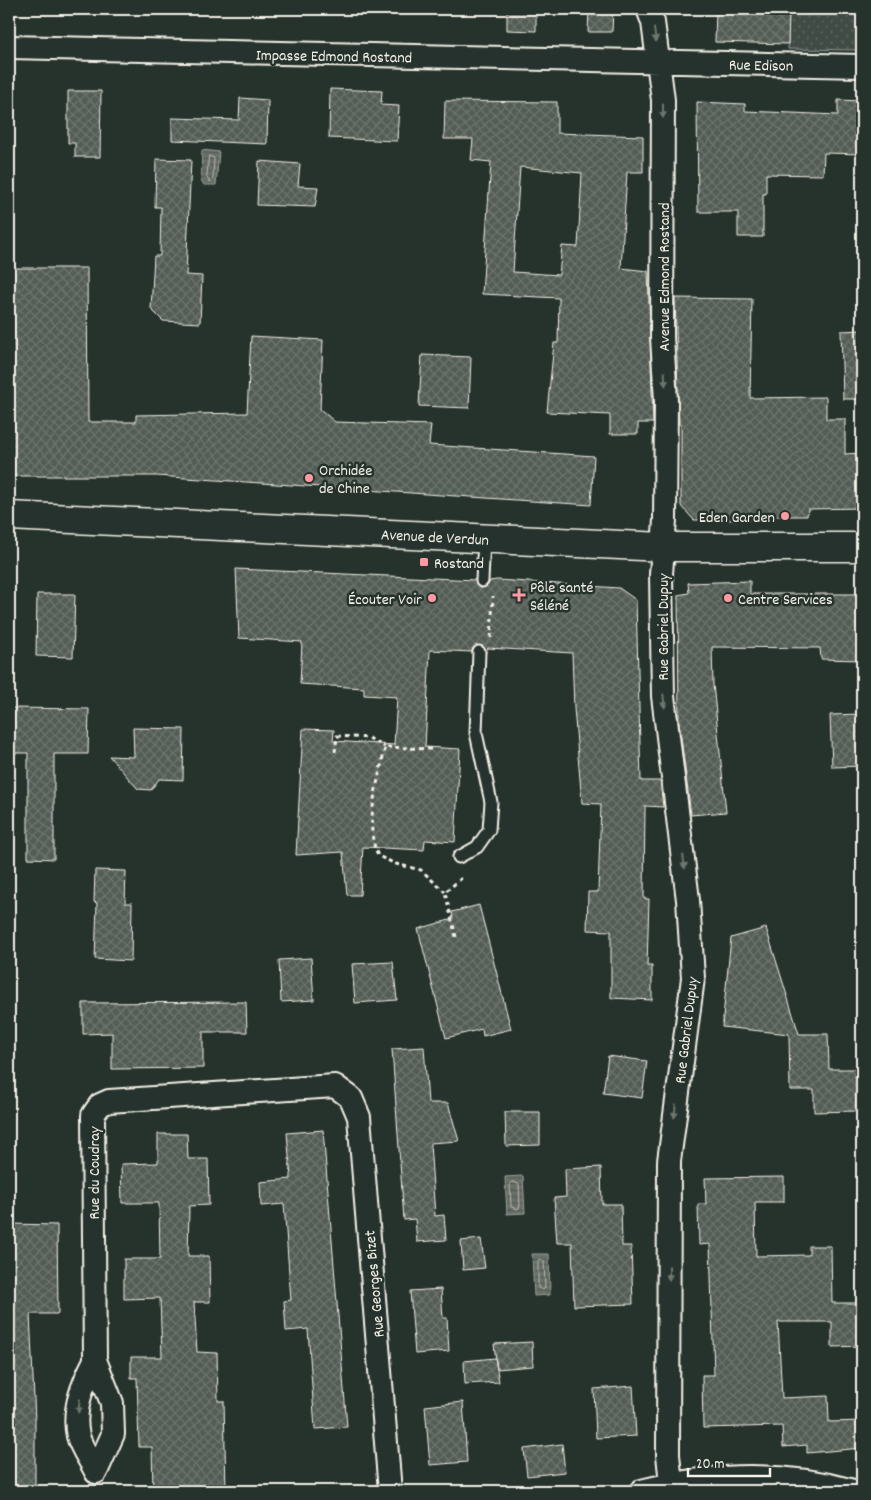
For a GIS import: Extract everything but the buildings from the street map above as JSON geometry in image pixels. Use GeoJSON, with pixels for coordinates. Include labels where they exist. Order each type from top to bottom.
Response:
{"type":"FeatureCollection","features":[{"type":"Feature","properties":{"kind":"main road","name":"Avenue de Verdun"},"geometry":{"type":"LineString","coordinates":[[9,516],[663,547],[862,547]]}},
{"type":"Feature","properties":{"kind":"street","name":"Avenue Edmond Rostand"},"geometry":{"type":"LineString","coordinates":[[648,9],[653,22],[660,62],[663,100],[662,337],[666,401],[663,547]]}},
{"type":"Feature","properties":{"kind":"street","name":"Impasse Edmond Rostand"},"geometry":{"type":"LineString","coordinates":[[9,47],[660,62]]}},
{"type":"Feature","properties":{"kind":"street","name":"Rue Edison"},"geometry":{"type":"LineString","coordinates":[[660,62],[862,66]]}},
{"type":"Feature","properties":{"kind":"street","name":"Rue Gabriel Dupuy"},"geometry":{"type":"LineString","coordinates":[[663,547],[663,696],[688,900],[692,978],[669,1161],[668,1455],[671,1483]]}},
{"type":"Feature","properties":{"kind":"street","name":"Rue du Coudray"},"geometry":{"type":"LineString","coordinates":[[96,1481],[114,1434],[112,1403],[95,1360],[93,1115],[100,1105],[109,1101],[335,1086]]}},
{"type":"Feature","properties":{"kind":"street","name":"Rue Georges Bizet"},"geometry":{"type":"LineString","coordinates":[[335,1086],[351,1098],[359,1117],[390,1491]]}},
{"type":"Feature","properties":{"kind":"street","name":"Rue du Coudray"},"geometry":{"type":"LineString","coordinates":[[95,1360],[82,1385],[78,1408],[78,1437],[96,1481]]}},
{"type":"Feature","properties":{"kind":"street"},"geometry":{"type":"LineString","coordinates":[[641,1491],[671,1483],[760,1475],[818,1481],[854,1491]]}},
{"type":"Feature","properties":{"kind":"lane"},"geometry":{"type":"LineString","coordinates":[[482,580],[484,539]]}},
{"type":"Feature","properties":{"kind":"lane"},"geometry":{"type":"LineString","coordinates":[[459,856],[477,847],[489,830],[491,802],[476,733],[479,652]]}},
{"type":"Feature","properties":{"kind":"path"},"geometry":{"type":"LineString","coordinates":[[335,752],[337,736],[369,738],[385,747],[431,749]]}},
{"type":"Feature","properties":{"kind":"path"},"geometry":{"type":"LineString","coordinates":[[385,747],[371,820],[373,844],[378,856],[396,864],[422,870],[445,892]]}},
{"type":"Feature","properties":{"kind":"shaded area"},"geometry":{"type":"Polygon","coordinates":[[[789,9],[862,9],[862,50],[788,49],[789,9]]]}},
{"type":"Feature","properties":{"kind":"water"},"geometry":{"type":"Polygon","coordinates":[[[202,150],[219,152],[216,185],[204,185],[201,180],[202,150]]]}},
{"type":"Feature","properties":{"kind":"water"},"geometry":{"type":"Polygon","coordinates":[[[523,1176],[525,1213],[507,1214],[505,1177],[523,1176]]]}},
{"type":"Feature","properties":{"kind":"water"},"geometry":{"type":"Polygon","coordinates":[[[532,1254],[549,1254],[550,1295],[534,1296],[532,1254]]]}},
{"type":"Feature","properties":{"kind":"place","name":"Orchidée de Chine"},"geometry":{"type":"Point","coordinates":[309,478]}},
{"type":"Feature","properties":{"kind":"place","name":"Eden Garden"},"geometry":{"type":"Point","coordinates":[785,516]}},
{"type":"Feature","properties":{"kind":"place","name":"Rostand"},"geometry":{"type":"Point","coordinates":[424,562]}},
{"type":"Feature","properties":{"kind":"place","name":"Pôle santé Séléné"},"geometry":{"type":"Point","coordinates":[519,595]}},
{"type":"Feature","properties":{"kind":"place","name":"Écouter Voir"},"geometry":{"type":"Point","coordinates":[432,598]}},
{"type":"Feature","properties":{"kind":"place","name":"Centre Services"},"geometry":{"type":"Point","coordinates":[728,598]}}]}
